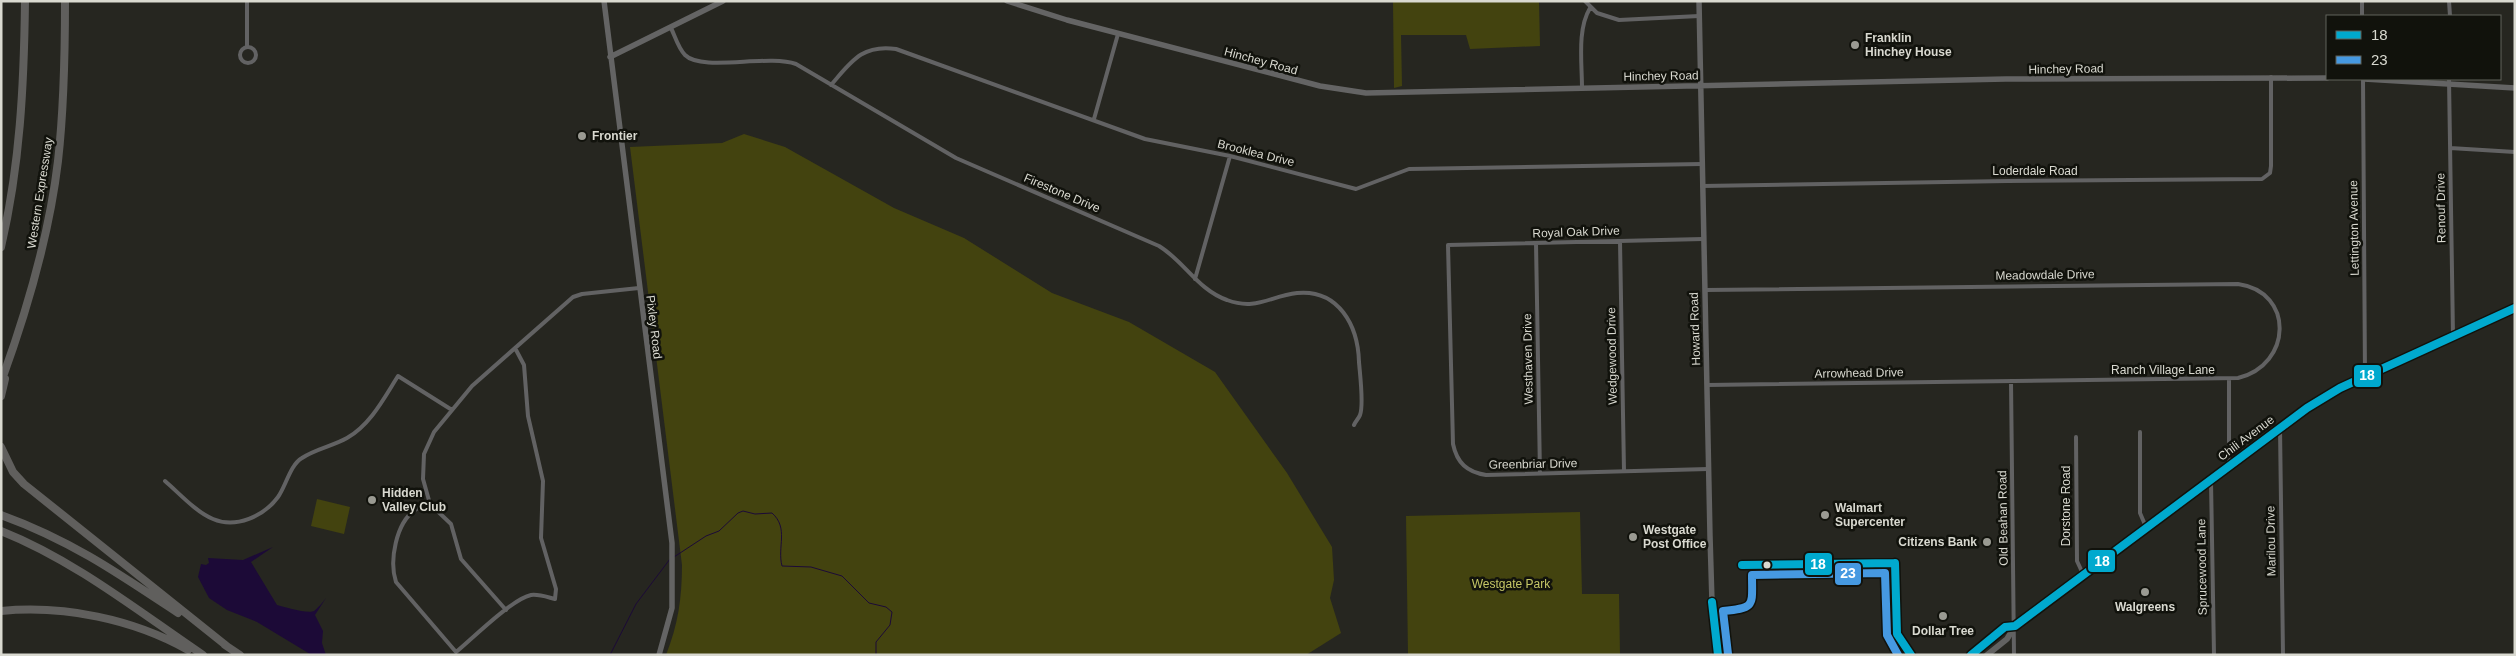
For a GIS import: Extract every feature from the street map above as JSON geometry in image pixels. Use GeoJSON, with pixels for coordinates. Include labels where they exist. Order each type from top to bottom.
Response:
{"type":"FeatureCollection","features":[{"type":"Feature","properties":{"kind":"highway"},"geometry":{"type":"LineString","coordinates":[[1,247],[14,187],[23,109],[25,1]]}},
{"type":"Feature","properties":{"kind":"highway","name":"Western Expressway"},"geometry":{"type":"LineString","coordinates":[[1,382],[32,290],[45,237],[58,162],[63,99],[66,1]]}},
{"type":"Feature","properties":{"kind":"highway"},"geometry":{"type":"LineString","coordinates":[[1,396],[9,360]]}},
{"type":"Feature","properties":{"kind":"highway"},"geometry":{"type":"LineString","coordinates":[[1,447],[13,472],[24,484],[228,647]]}},
{"type":"Feature","properties":{"kind":"highway"},"geometry":{"type":"LineString","coordinates":[[1,515],[65,541],[108,566],[240,655]]}},
{"type":"Feature","properties":{"kind":"highway"},"geometry":{"type":"LineString","coordinates":[[1,531],[31,543],[58,558],[202,655]]}},
{"type":"Feature","properties":{"kind":"highway"},"geometry":{"type":"LineString","coordinates":[[1,611],[45,610],[107,619],[164,638],[197,655]]}},
{"type":"Feature","properties":{"kind":"main road","name":"Chili Avenue"},"geometry":{"type":"LineString","coordinates":[[1987,655],[2007,639],[2015,626],[2082,574],[2280,427],[2325,396],[2515,308]]}},
{"type":"Feature","properties":{"kind":"main road","name":"Chili Avenue"},"geometry":{"type":"LineString","coordinates":[[1971,655],[2005,627],[2015,626]]}},
{"type":"Feature","properties":{"kind":"street"},"geometry":{"type":"LineString","coordinates":[[247,1],[248,47]]}},
{"type":"Feature","properties":{"kind":"street","name":"Pixley Road"},"geometry":{"type":"LineString","coordinates":[[604,1],[674,559],[672,608],[659,655]]}},
{"type":"Feature","properties":{"kind":"street"},"geometry":{"type":"LineString","coordinates":[[610,57],[723,1]]}},
{"type":"Feature","properties":{"kind":"street"},"geometry":{"type":"LineString","coordinates":[[1585,1],[1590,8],[1607,18],[1619,20],[1699,16]]}},
{"type":"Feature","properties":{"kind":"street","name":"Howard Road"},"geometry":{"type":"LineString","coordinates":[[1699,1],[1708,469],[1712,602],[1718,655]]}},
{"type":"Feature","properties":{"kind":"street"},"geometry":{"type":"LineString","coordinates":[[2362,1],[2362,15]]}},
{"type":"Feature","properties":{"kind":"street"},"geometry":{"type":"LineString","coordinates":[[2449,1],[2450,15]]}},
{"type":"Feature","properties":{"kind":"street","name":"Hinchey Road"},"geometry":{"type":"LineString","coordinates":[[1011,2],[1118,34],[1347,92],[1409,93],[1700,85],[2271,77],[2326,78]]}},
{"type":"Feature","properties":{"kind":"street"},"geometry":{"type":"LineString","coordinates":[[1582,88],[1582,29],[1590,8]]}},
{"type":"Feature","properties":{"kind":"street","name":"Firestone Drive"},"geometry":{"type":"LineString","coordinates":[[670,28],[682,51],[695,61],[786,60],[956,158],[1159,246],[1178,259],[1195,279],[1222,298],[1241,304],[1258,304],[1303,293],[1317,295],[1334,303],[1349,318],[1358,344],[1360,414],[1354,425]]}},
{"type":"Feature","properties":{"kind":"street"},"geometry":{"type":"LineString","coordinates":[[1094,119],[1118,34]]}},
{"type":"Feature","properties":{"kind":"street"},"geometry":{"type":"LineString","coordinates":[[248,47],[252,48],[256,55],[252,62],[247,63],[242,61],[240,54],[242,49],[248,47]]}},
{"type":"Feature","properties":{"kind":"street","name":"Brooklea Drive"},"geometry":{"type":"LineString","coordinates":[[831,85],[853,60],[863,52],[884,47],[896,49],[1145,139],[1230,156],[1356,189],[1409,169],[1702,164]]}},
{"type":"Feature","properties":{"kind":"street","name":"Loderdale Road"},"geometry":{"type":"LineString","coordinates":[[1702,186],[2008,180],[2262,180],[2270,173],[2271,166],[2271,77]]}},
{"type":"Feature","properties":{"kind":"street","name":"Lettington Avenue"},"geometry":{"type":"LineString","coordinates":[[2364,80],[2365,376]]}},
{"type":"Feature","properties":{"kind":"street"},"geometry":{"type":"LineString","coordinates":[[2406,80],[2449,81],[2515,88]]}},
{"type":"Feature","properties":{"kind":"street","name":"Renouf Drive"},"geometry":{"type":"LineString","coordinates":[[2449,81],[2453,336]]}},
{"type":"Feature","properties":{"kind":"street"},"geometry":{"type":"LineString","coordinates":[[2450,148],[2515,152]]}},
{"type":"Feature","properties":{"kind":"street"},"geometry":{"type":"LineString","coordinates":[[1195,279],[1230,156]]}},
{"type":"Feature","properties":{"kind":"street","name":"Royal Oak Drive"},"geometry":{"type":"LineString","coordinates":[[1448,245],[1703,239]]}},
{"type":"Feature","properties":{"kind":"street","name":"Wedgewood Drive"},"geometry":{"type":"LineString","coordinates":[[1620,241],[1624,471]]}},
{"type":"Feature","properties":{"kind":"street","name":"Westhaven Drive"},"geometry":{"type":"LineString","coordinates":[[1536,243],[1540,474]]}},
{"type":"Feature","properties":{"kind":"street","name":"Greenbriar Drive"},"geometry":{"type":"LineString","coordinates":[[1448,245],[1453,444],[1455,456],[1460,463],[1477,474],[1708,469]]}},
{"type":"Feature","properties":{"kind":"street","name":"Meadowdale Drive"},"geometry":{"type":"LineString","coordinates":[[1704,290],[2191,283],[2246,285],[2267,296],[2274,306],[2278,318],[2278,344],[2267,364],[2258,371],[2246,376],[2229,379]]}},
{"type":"Feature","properties":{"kind":"street"},"geometry":{"type":"LineString","coordinates":[[506,610],[461,559],[451,524],[430,504],[423,480],[424,454],[430,440],[472,386],[573,297],[582,294],[639,288]]}},
{"type":"Feature","properties":{"kind":"street"},"geometry":{"type":"LineString","coordinates":[[430,504],[411,513],[397,538],[393,566],[396,582],[456,652],[506,610],[529,596],[537,594],[554,599],[556,594],[542,545],[543,481],[528,416],[526,374],[524,365],[515,348]]}},
{"type":"Feature","properties":{"kind":"street"},"geometry":{"type":"LineString","coordinates":[[165,481],[212,519],[227,522],[243,521],[256,516],[270,506],[300,458],[348,438],[360,428],[398,376],[452,410]]}},
{"type":"Feature","properties":{"kind":"street","name":"Ranch Village Lane"},"geometry":{"type":"LineString","coordinates":[[2011,381],[2229,379],[2229,465]]}},
{"type":"Feature","properties":{"kind":"street","name":"Arrowhead Drive"},"geometry":{"type":"LineString","coordinates":[[1707,385],[2011,381]]}},
{"type":"Feature","properties":{"kind":"street","name":"Old Beahan Road"},"geometry":{"type":"LineString","coordinates":[[2011,381],[2014,655]]}},
{"type":"Feature","properties":{"kind":"street","name":"Marilou Drive"},"geometry":{"type":"LineString","coordinates":[[2280,427],[2283,655]]}},
{"type":"Feature","properties":{"kind":"street"},"geometry":{"type":"LineString","coordinates":[[2140,432],[2140,512],[2146,527]]}},
{"type":"Feature","properties":{"kind":"street","name":"Dorstone Road"},"geometry":{"type":"LineString","coordinates":[[2076,437],[2077,561],[2082,574]]}},
{"type":"Feature","properties":{"kind":"street","name":"Sprucewood Lane"},"geometry":{"type":"LineString","coordinates":[[2211,479],[2214,655]]}},
{"type":"Feature","properties":{"kind":"green space"},"geometry":{"type":"Polygon","coordinates":[[[1393,1],[1539,1],[1540,46],[1470,49],[1466,35],[1401,35],[1402,86],[1394,88],[1393,1]]]}},
{"type":"Feature","properties":{"kind":"green space"},"geometry":{"type":"Polygon","coordinates":[[[744,134],[785,147],[894,208],[964,238],[1052,293],[1129,322],[1215,372],[1287,473],[1332,547],[1334,580],[1330,598],[1341,633],[1306,655],[666,655],[679,611],[682,565],[630,147],[722,143],[744,134]]]}},
{"type":"Feature","properties":{"kind":"green space"},"geometry":{"type":"Polygon","coordinates":[[[317,499],[350,507],[344,534],[311,526],[317,499]]]}},
{"type":"Feature","properties":{"kind":"green space","name":"Westgate Park"},"geometry":{"type":"Polygon","coordinates":[[[1580,512],[1582,594],[1619,594],[1620,655],[1408,655],[1406,516],[1580,512]]]}},
{"type":"Feature","properties":{"kind":"shaded area"},"geometry":{"type":"Polygon","coordinates":[[[273,547],[251,562],[277,605],[311,612],[316,610],[326,598],[315,615],[323,631],[322,643],[326,655],[310,654],[257,622],[227,610],[209,598],[198,577],[201,564],[206,565],[209,563],[208,558],[243,560],[273,547]]]}},
{"type":"Feature","properties":{"kind":"waterway"},"geometry":{"type":"LineString","coordinates":[[674,557],[706,536],[719,531],[738,513],[743,511],[755,514],[772,513],[780,525],[782,566],[811,567],[842,576],[869,603],[886,607],[892,612],[890,625],[876,642],[876,655]]}},
{"type":"Feature","properties":{"kind":"waterway"},"geometry":{"type":"LineString","coordinates":[[610,655],[636,604],[670,559]]}},
{"type":"Feature","properties":{"kind":"transit line","name":"18"},"geometry":{"type":"LineString","coordinates":[[1971,655],[2005,627],[2015,626],[2307,408],[2340,388],[2515,308]]}},
{"type":"Feature","properties":{"kind":"transit line","name":"18"},"geometry":{"type":"LineString","coordinates":[[1895,563],[1897,634],[1911,655]]}},
{"type":"Feature","properties":{"kind":"transit line","name":"18"},"geometry":{"type":"LineString","coordinates":[[1742,565],[1895,563]]}},
{"type":"Feature","properties":{"kind":"transit line","name":"23"},"geometry":{"type":"LineString","coordinates":[[1728,654],[1723,611],[1741,608],[1750,604],[1752,599],[1752,575],[1885,573],[1887,635],[1898,655]]}},
{"type":"Feature","properties":{"kind":"transit line","name":"18"},"geometry":{"type":"LineString","coordinates":[[1712,602],[1718,655]]}},
{"type":"Feature","properties":{"kind":"place","name":"Franklin Hinchey House"},"geometry":{"type":"Point","coordinates":[1855,45]}},
{"type":"Feature","properties":{"kind":"place","name":"Frontier"},"geometry":{"type":"Point","coordinates":[582,136]}},
{"type":"Feature","properties":{"kind":"place","name":"Hidden Valley Club"},"geometry":{"type":"Point","coordinates":[372,500]}},
{"type":"Feature","properties":{"kind":"place","name":"Walmart Supercenter"},"geometry":{"type":"Point","coordinates":[1825,515]}},
{"type":"Feature","properties":{"kind":"place","name":"Westgate Post Office"},"geometry":{"type":"Point","coordinates":[1633,537]}},
{"type":"Feature","properties":{"kind":"place","name":"Citizens Bank"},"geometry":{"type":"Point","coordinates":[1987,542]}},
{"type":"Feature","properties":{"kind":"place","name":"Walgreens"},"geometry":{"type":"Point","coordinates":[2145,592]}},
{"type":"Feature","properties":{"kind":"place","name":"Dollar Tree"},"geometry":{"type":"Point","coordinates":[1943,616]}}]}
